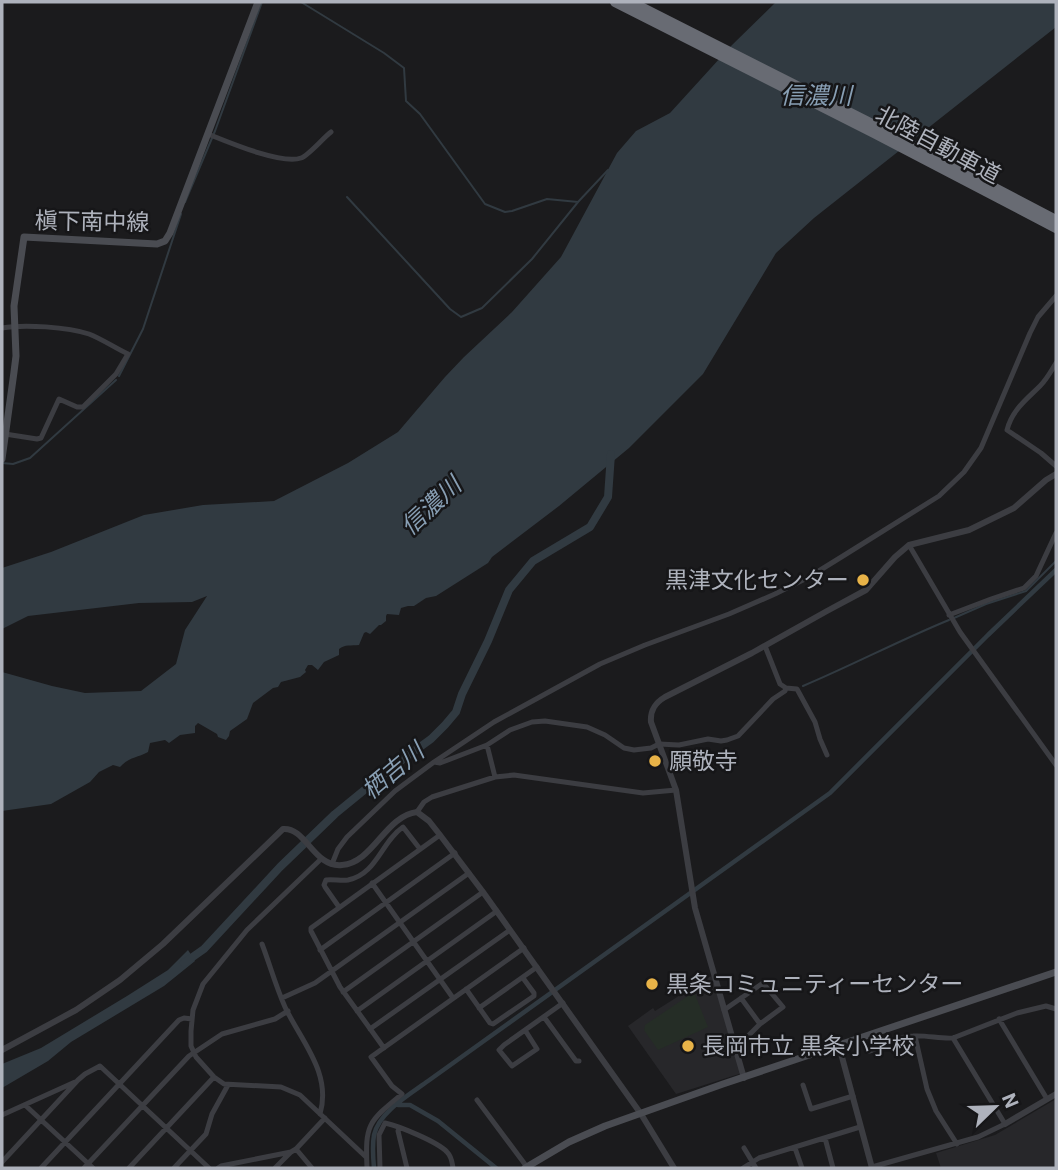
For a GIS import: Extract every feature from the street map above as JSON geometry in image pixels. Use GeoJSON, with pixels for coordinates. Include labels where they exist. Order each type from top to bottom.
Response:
{"type":"FeatureCollection","features":[{"type":"Feature","properties":{"kind":"highway","name":"北陸自動車道"},"geometry":{"type":"LineString","coordinates":[[615,2],[874,132],[1056,228]]}},
{"type":"Feature","properties":{"kind":"highway","name":"北陸自動車道"},"geometry":{"type":"LineString","coordinates":[[631,2],[1056,220]]}},
{"type":"Feature","properties":{"kind":"main road","name":"槇下南中線"},"geometry":{"type":"LineString","coordinates":[[2,459],[15,364],[15,298],[24,237],[157,244],[165,241],[258,2]]}},
{"type":"Feature","properties":{"kind":"main road"},"geometry":{"type":"LineString","coordinates":[[526,1168],[559,1147],[592,1131],[1056,972]]}},
{"type":"Feature","properties":{"kind":"street"},"geometry":{"type":"LineString","coordinates":[[208,134],[272,157],[299,159],[331,132]]}},
{"type":"Feature","properties":{"kind":"street"},"geometry":{"type":"LineString","coordinates":[[332,864],[347,837],[395,791],[434,762],[516,709],[600,664],[729,614],[809,577],[939,496],[964,472],[981,448],[1030,333],[1038,317],[1056,296]]}},
{"type":"Feature","properties":{"kind":"street"},"geometry":{"type":"LineString","coordinates":[[2,328],[23,326],[79,332],[91,335],[128,354],[116,374],[83,407],[59,399],[41,438],[5,434]]}},
{"type":"Feature","properties":{"kind":"street"},"geometry":{"type":"LineString","coordinates":[[1056,363],[1041,385],[1017,409],[1007,430],[1056,466]]}},
{"type":"Feature","properties":{"kind":"street"},"geometry":{"type":"LineString","coordinates":[[744,1078],[695,908],[676,790],[652,726],[650,717],[653,706],[866,590],[909,545],[969,530],[1014,508],[1056,474]]}},
{"type":"Feature","properties":{"kind":"street"},"geometry":{"type":"LineString","coordinates":[[949,615],[1024,589],[1036,576],[1055,542],[1056,533]]}},
{"type":"Feature","properties":{"kind":"street"},"geometry":{"type":"LineString","coordinates":[[909,545],[960,632],[1056,765]]}},
{"type":"Feature","properties":{"kind":"street"},"geometry":{"type":"LineString","coordinates":[[765,646],[780,684],[786,688],[797,689],[815,722],[827,755]]}},
{"type":"Feature","properties":{"kind":"street"},"geometry":{"type":"LineString","coordinates":[[434,762],[440,763],[486,745],[518,726],[532,722],[577,725],[594,730],[630,749],[708,739],[732,739],[786,688]]}},
{"type":"Feature","properties":{"kind":"street"},"geometry":{"type":"LineString","coordinates":[[486,745],[495,777]]}},
{"type":"Feature","properties":{"kind":"street"},"geometry":{"type":"LineString","coordinates":[[2,1050],[76,1010],[120,980],[163,944],[279,832],[288,828],[296,832],[320,858],[332,864],[343,865],[363,857],[389,829],[408,815],[417,812],[424,802],[432,797],[495,777],[514,775],[643,793],[676,790]]}},
{"type":"Feature","properties":{"kind":"street"},"geometry":{"type":"LineString","coordinates":[[417,812],[429,821],[455,853],[524,948],[641,1114],[674,1168]]}},
{"type":"Feature","properties":{"kind":"street"},"geometry":{"type":"LineString","coordinates":[[339,907],[325,887],[326,880],[347,881],[365,873],[377,860],[390,838],[403,827],[420,849]]}},
{"type":"Feature","properties":{"kind":"street"},"geometry":{"type":"LineString","coordinates":[[384,1048],[343,992],[310,931],[440,835]]}},
{"type":"Feature","properties":{"kind":"street"},"geometry":{"type":"LineString","coordinates":[[320,950],[455,853]]}},
{"type":"Feature","properties":{"kind":"street"},"geometry":{"type":"LineString","coordinates":[[320,858],[247,930],[202,984],[192,1019],[191,1046],[214,1077],[224,1084],[288,1089],[300,1095],[366,1157]]}},
{"type":"Feature","properties":{"kind":"street"},"geometry":{"type":"LineString","coordinates":[[282,998],[315,983],[468,873]]}},
{"type":"Feature","properties":{"kind":"street"},"geometry":{"type":"LineString","coordinates":[[372,883],[453,998]]}},
{"type":"Feature","properties":{"kind":"street"},"geometry":{"type":"LineString","coordinates":[[343,992],[483,892]]}},
{"type":"Feature","properties":{"kind":"street"},"geometry":{"type":"LineString","coordinates":[[357,1011],[496,911]]}},
{"type":"Feature","properties":{"kind":"street"},"geometry":{"type":"LineString","coordinates":[[370,1029],[510,930]]}},
{"type":"Feature","properties":{"kind":"street"},"geometry":{"type":"LineString","coordinates":[[262,944],[282,998],[321,1076],[323,1096],[323,1116],[275,1168]]}},
{"type":"Feature","properties":{"kind":"street"},"geometry":{"type":"LineString","coordinates":[[367,1168],[369,1126],[381,1111],[402,1094],[392,1086],[371,1057],[524,948]]}},
{"type":"Feature","properties":{"kind":"street"},"geometry":{"type":"LineString","coordinates":[[479,1008],[537,967]]}},
{"type":"Feature","properties":{"kind":"street"},"geometry":{"type":"LineString","coordinates":[[466,989],[493,1024],[534,994],[523,978]]}},
{"type":"Feature","properties":{"kind":"street"},"geometry":{"type":"LineString","coordinates":[[724,1010],[763,983],[783,1007],[735,1046]]}},
{"type":"Feature","properties":{"kind":"street"},"geometry":{"type":"LineString","coordinates":[[741,999],[760,1024]]}},
{"type":"Feature","properties":{"kind":"street"},"geometry":{"type":"LineString","coordinates":[[525,1030],[537,1049],[512,1066],[499,1050],[525,1030],[563,1003]]}},
{"type":"Feature","properties":{"kind":"street"},"geometry":{"type":"LineString","coordinates":[[862,1038],[870,1051],[906,1037],[953,1038],[1017,1013],[1046,1006],[1056,1009]]}},
{"type":"Feature","properties":{"kind":"street"},"geometry":{"type":"LineString","coordinates":[[26,1105],[89,1167],[189,1056],[222,1034],[275,1018],[288,1011]]}},
{"type":"Feature","properties":{"kind":"street"},"geometry":{"type":"LineString","coordinates":[[544,1017],[576,1061],[579,1061]]}},
{"type":"Feature","properties":{"kind":"street"},"geometry":{"type":"LineString","coordinates":[[41,1168],[178,1020],[192,1019]]}},
{"type":"Feature","properties":{"kind":"street"},"geometry":{"type":"LineString","coordinates":[[999,1019],[1047,1099]]}},
{"type":"Feature","properties":{"kind":"street"},"geometry":{"type":"LineString","coordinates":[[901,1025],[906,1037]]}},
{"type":"Feature","properties":{"kind":"street"},"geometry":{"type":"LineString","coordinates":[[915,1036],[932,1101],[957,1144]]}},
{"type":"Feature","properties":{"kind":"street"},"geometry":{"type":"LineString","coordinates":[[953,1038],[1005,1124]]}},
{"type":"Feature","properties":{"kind":"street"},"geometry":{"type":"LineString","coordinates":[[839,1046],[872,1168],[988,1134],[1056,1094]]}},
{"type":"Feature","properties":{"kind":"street"},"geometry":{"type":"LineString","coordinates":[[2,1162],[78,1080],[100,1066],[209,1168]]}},
{"type":"Feature","properties":{"kind":"street"},"geometry":{"type":"LineString","coordinates":[[129,1168],[214,1077]]}},
{"type":"Feature","properties":{"kind":"street"},"geometry":{"type":"LineString","coordinates":[[2,1115],[78,1080]]}},
{"type":"Feature","properties":{"kind":"street"},"geometry":{"type":"LineString","coordinates":[[174,1168],[206,1134],[212,1114],[228,1085]]}},
{"type":"Feature","properties":{"kind":"street"},"geometry":{"type":"LineString","coordinates":[[803,1086],[811,1109],[853,1096]]}},
{"type":"Feature","properties":{"kind":"street"},"geometry":{"type":"LineString","coordinates":[[477,1100],[526,1168]]}},
{"type":"Feature","properties":{"kind":"street"},"geometry":{"type":"LineString","coordinates":[[380,1168],[379,1135],[385,1123],[446,1151],[453,1168]]}},
{"type":"Feature","properties":{"kind":"street"},"geometry":{"type":"LineString","coordinates":[[743,1168],[754,1166],[760,1158],[860,1127]]}},
{"type":"Feature","properties":{"kind":"street"},"geometry":{"type":"LineString","coordinates":[[400,1128],[398,1131],[407,1168]]}},
{"type":"Feature","properties":{"kind":"street"},"geometry":{"type":"LineString","coordinates":[[825,1138],[833,1168]]}},
{"type":"Feature","properties":{"kind":"street"},"geometry":{"type":"LineString","coordinates":[[744,1148],[754,1166]]}},
{"type":"Feature","properties":{"kind":"street"},"geometry":{"type":"LineString","coordinates":[[795,1148],[802,1168]]}},
{"type":"Feature","properties":{"kind":"street"},"geometry":{"type":"LineString","coordinates":[[218,1168],[293,1151],[299,1151],[312,1168]]}},
{"type":"Feature","properties":{"kind":"shaded area","name":"長岡市立 黒条小学校"},"geometry":{"type":"Polygon","coordinates":[[[713,976],[741,1072],[676,1094],[628,1026],[653,1008],[655,1011],[713,976]]]}},
{"type":"Feature","properties":{"kind":"shaded area"},"geometry":{"type":"Polygon","coordinates":[[[694,992],[708,1027],[658,1050],[644,1030],[645,1025],[694,992]]]}},
{"type":"Feature","properties":{"kind":"shaded area"},"geometry":{"type":"Polygon","coordinates":[[[1056,1099],[1056,1168],[941,1168],[936,1153],[995,1135],[1056,1099]]]}},
{"type":"Feature","properties":{"kind":"water","name":"信濃川"},"geometry":{"type":"Polygon","coordinates":[[[776,2],[1056,2],[1056,27],[814,218],[776,253],[703,374],[629,448],[492,557],[488,563],[436,596],[426,598],[414,606],[401,608],[399,615],[387,614],[386,621],[370,634],[364,633],[359,645],[341,647],[339,655],[324,662],[318,670],[308,665],[306,672],[300,677],[281,682],[278,687],[253,703],[247,719],[230,731],[226,740],[198,723],[195,733],[180,735],[169,743],[165,740],[150,743],[148,752],[130,759],[120,767],[113,765],[99,772],[90,782],[51,804],[2,811],[2,672],[85,693],[141,691],[176,664],[185,630],[207,596],[192,602],[139,603],[28,616],[2,629],[2,568],[51,552],[144,515],[203,505],[274,501],[348,463],[398,432],[445,377],[512,312],[561,257],[617,153],[636,131],[670,113],[731,46],[776,2]]]}},
{"type":"Feature","properties":{"kind":"water"},"geometry":{"type":"Polygon","coordinates":[[[188,950],[195,961],[164,986],[71,1042],[48,1061],[2,1088],[2,1064],[41,1048],[127,996],[168,970],[188,950]]]}},
{"type":"Feature","properties":{"kind":"waterway"},"geometry":{"type":"LineString","coordinates":[[185,202],[215,131],[262,2]]}},
{"type":"Feature","properties":{"kind":"waterway"},"geometry":{"type":"LineString","coordinates":[[301,2],[404,68],[406,101],[420,114],[485,204],[505,212],[547,199],[578,202],[608,170]]}},
{"type":"Feature","properties":{"kind":"waterway"},"geometry":{"type":"LineString","coordinates":[[347,197],[450,309],[461,317],[482,308],[532,259],[578,202]]}},
{"type":"Feature","properties":{"kind":"waterway"},"geometry":{"type":"LineString","coordinates":[[119,376],[143,329],[181,214]]}},
{"type":"Feature","properties":{"kind":"waterway"},"geometry":{"type":"LineString","coordinates":[[2,463],[13,464],[30,458],[116,380]]}},
{"type":"Feature","properties":{"kind":"waterway","name":"栖吉川"},"geometry":{"type":"LineString","coordinates":[[184,963],[204,949],[280,867],[335,814],[431,739],[456,712],[509,590],[533,561],[590,527],[608,497],[611,454]]}},
{"type":"Feature","properties":{"kind":"waterway"},"geometry":{"type":"LineString","coordinates":[[954,618],[1026,591],[1056,561]]}},
{"type":"Feature","properties":{"kind":"waterway"},"geometry":{"type":"LineString","coordinates":[[374,1168],[374,1135],[382,1119],[396,1104],[830,793],[1056,570]]}},
{"type":"Feature","properties":{"kind":"waterway"},"geometry":{"type":"LineString","coordinates":[[803,686],[949,620]]}},
{"type":"Feature","properties":{"kind":"waterway"},"geometry":{"type":"LineString","coordinates":[[398,1105],[410,1105],[438,1121],[496,1168]]}},
{"type":"Feature","properties":{"kind":"place","name":"黒津文化センター"},"geometry":{"type":"Point","coordinates":[863,580]}},
{"type":"Feature","properties":{"kind":"place","name":"願敬寺"},"geometry":{"type":"Point","coordinates":[655,761]}},
{"type":"Feature","properties":{"kind":"place","name":"黒条コミュニティーセンター"},"geometry":{"type":"Point","coordinates":[652,984]}},
{"type":"Feature","properties":{"kind":"place","name":"長岡市立 黒条小学校"},"geometry":{"type":"Point","coordinates":[688,1046]}}]}
